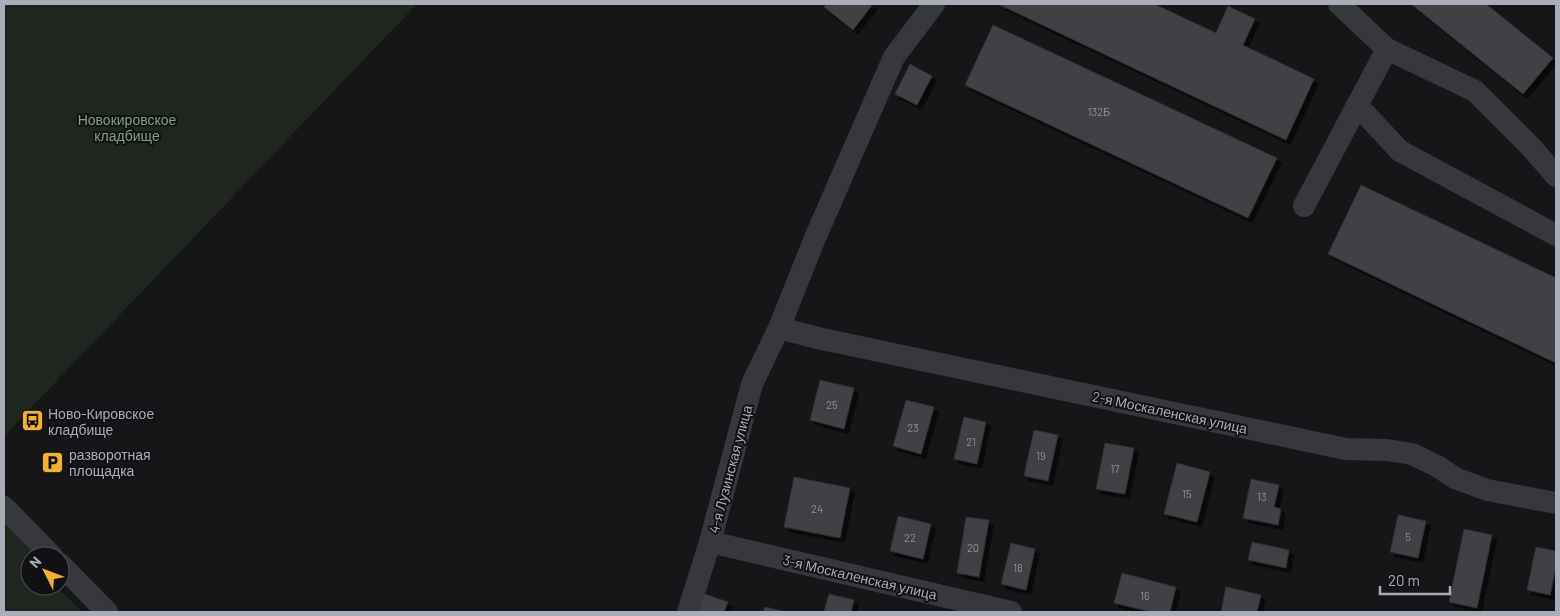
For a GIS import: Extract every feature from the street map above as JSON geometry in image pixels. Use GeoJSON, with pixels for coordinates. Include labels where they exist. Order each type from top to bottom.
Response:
{"type":"FeatureCollection","features":[{"type":"Feature","properties":{"kind":"street","name":"4-я Лузинская улица"},"geometry":{"type":"LineString","coordinates":[[688,612],[710,542],[752,384],[779,328],[815,238],[894,57],[934,4]]}},
{"type":"Feature","properties":{"kind":"street"},"geometry":{"type":"LineString","coordinates":[[1339,4],[1387,49],[1475,91],[1531,147],[1556,176]]}},
{"type":"Feature","properties":{"kind":"street"},"geometry":{"type":"LineString","coordinates":[[1304,206],[1387,49]]}},
{"type":"Feature","properties":{"kind":"street"},"geometry":{"type":"LineString","coordinates":[[1357,105],[1400,151],[1556,234]]}},
{"type":"Feature","properties":{"kind":"street","name":"2-я Москаленская улица"},"geometry":{"type":"LineString","coordinates":[[779,328],[832,341],[1346,449],[1387,450],[1412,454],[1437,466],[1455,478],[1487,490],[1556,503]]}},
{"type":"Feature","properties":{"kind":"street"},"geometry":{"type":"LineString","coordinates":[[4,507],[42,546]]}},
{"type":"Feature","properties":{"kind":"street","name":"3-я Москаленская улица"},"geometry":{"type":"LineString","coordinates":[[710,542],[1011,612]]}},
{"type":"Feature","properties":{"kind":"street"},"geometry":{"type":"LineString","coordinates":[[70,574],[107,612]]}},
{"type":"Feature","properties":{"kind":"green space","name":"Новокировское кладбище"},"geometry":{"type":"Polygon","coordinates":[[[4,4],[417,4],[4,436],[4,4]]]}},
{"type":"Feature","properties":{"kind":"green space"},"geometry":{"type":"Polygon","coordinates":[[[4,493],[48,537],[39,546],[20,546],[20,596],[66,596],[82,612],[4,612],[4,493]]]}},
{"type":"Feature","properties":{"kind":"building"},"geometry":{"type":"Polygon","coordinates":[[[827,4],[873,4],[853,30],[824,7],[827,4]]]}},
{"type":"Feature","properties":{"kind":"building"},"geometry":{"type":"Polygon","coordinates":[[[1001,4],[1154,4],[1216,33],[1228,6],[1255,19],[1243,45],[1314,79],[1286,140],[1001,4]]]}},
{"type":"Feature","properties":{"kind":"building"},"geometry":{"type":"Polygon","coordinates":[[[1411,4],[1486,4],[1553,58],[1523,94],[1411,4]]]}},
{"type":"Feature","properties":{"kind":"building"},"geometry":{"type":"Polygon","coordinates":[[[993,25],[1277,158],[1248,218],[965,85],[993,25]]]}},
{"type":"Feature","properties":{"kind":"building"},"geometry":{"type":"Polygon","coordinates":[[[910,64],[932,76],[917,105],[895,94],[910,64]]]}},
{"type":"Feature","properties":{"kind":"building"},"geometry":{"type":"Polygon","coordinates":[[[1361,185],[1556,278],[1556,363],[1328,254],[1361,185]]]}},
{"type":"Feature","properties":{"kind":"building"},"geometry":{"type":"Polygon","coordinates":[[[820,380],[854,388],[844,429],[810,420],[820,380]]]}},
{"type":"Feature","properties":{"kind":"building"},"geometry":{"type":"Polygon","coordinates":[[[906,400],[934,407],[921,454],[893,446],[906,400]]]}},
{"type":"Feature","properties":{"kind":"building"},"geometry":{"type":"Polygon","coordinates":[[[964,417],[986,422],[977,464],[954,459],[964,417]]]}},
{"type":"Feature","properties":{"kind":"building"},"geometry":{"type":"Polygon","coordinates":[[[1034,430],[1058,435],[1048,481],[1024,476],[1034,430]]]}},
{"type":"Feature","properties":{"kind":"building"},"geometry":{"type":"Polygon","coordinates":[[[1105,443],[1134,448],[1125,494],[1096,489],[1105,443]]]}},
{"type":"Feature","properties":{"kind":"building"},"geometry":{"type":"Polygon","coordinates":[[[1177,463],[1210,472],[1197,522],[1164,514],[1177,463]]]}},
{"type":"Feature","properties":{"kind":"building"},"geometry":{"type":"Polygon","coordinates":[[[794,477],[850,488],[840,538],[784,527],[794,477]]]}},
{"type":"Feature","properties":{"kind":"building"},"geometry":{"type":"Polygon","coordinates":[[[1251,479],[1279,485],[1274,507],[1281,509],[1278,525],[1243,518],[1251,479]]]}},
{"type":"Feature","properties":{"kind":"building"},"geometry":{"type":"Polygon","coordinates":[[[1398,515],[1426,521],[1418,558],[1390,552],[1398,515]]]}},
{"type":"Feature","properties":{"kind":"building"},"geometry":{"type":"Polygon","coordinates":[[[898,516],[931,524],[923,559],[890,551],[898,516]]]}},
{"type":"Feature","properties":{"kind":"building"},"geometry":{"type":"Polygon","coordinates":[[[966,517],[989,520],[979,577],[957,573],[966,517]]]}},
{"type":"Feature","properties":{"kind":"building"},"geometry":{"type":"Polygon","coordinates":[[[1464,529],[1492,535],[1477,608],[1449,602],[1464,529]]]}},
{"type":"Feature","properties":{"kind":"building"},"geometry":{"type":"Polygon","coordinates":[[[1252,542],[1289,550],[1286,568],[1248,560],[1252,542]]]}},
{"type":"Feature","properties":{"kind":"building"},"geometry":{"type":"Polygon","coordinates":[[[1011,543],[1035,549],[1026,590],[1001,584],[1011,543]]]}},
{"type":"Feature","properties":{"kind":"building"},"geometry":{"type":"Polygon","coordinates":[[[1536,547],[1556,551],[1556,567],[1550,595],[1527,590],[1536,547]]]}},
{"type":"Feature","properties":{"kind":"building"},"geometry":{"type":"Polygon","coordinates":[[[1122,573],[1176,587],[1170,612],[1152,612],[1114,603],[1122,573]]]}},
{"type":"Feature","properties":{"kind":"building"},"geometry":{"type":"Polygon","coordinates":[[[1226,587],[1261,595],[1257,612],[1221,612],[1226,587]]]}},
{"type":"Feature","properties":{"kind":"building"},"geometry":{"type":"Polygon","coordinates":[[[702,593],[728,602],[724,612],[696,612],[702,593]]]}},
{"type":"Feature","properties":{"kind":"building"},"geometry":{"type":"Polygon","coordinates":[[[829,594],[854,600],[851,612],[824,612],[829,594]]]}},
{"type":"Feature","properties":{"kind":"building"},"geometry":{"type":"Polygon","coordinates":[[[765,607],[786,612],[763,612],[765,607]]]}},
{"type":"Feature","properties":{"kind":"place","name":"Ново-Кировское кладбище"},"geometry":{"type":"Point","coordinates":[32,421]}},
{"type":"Feature","properties":{"kind":"place","name":"разворотная площадка"},"geometry":{"type":"Point","coordinates":[53,462]}}]}
